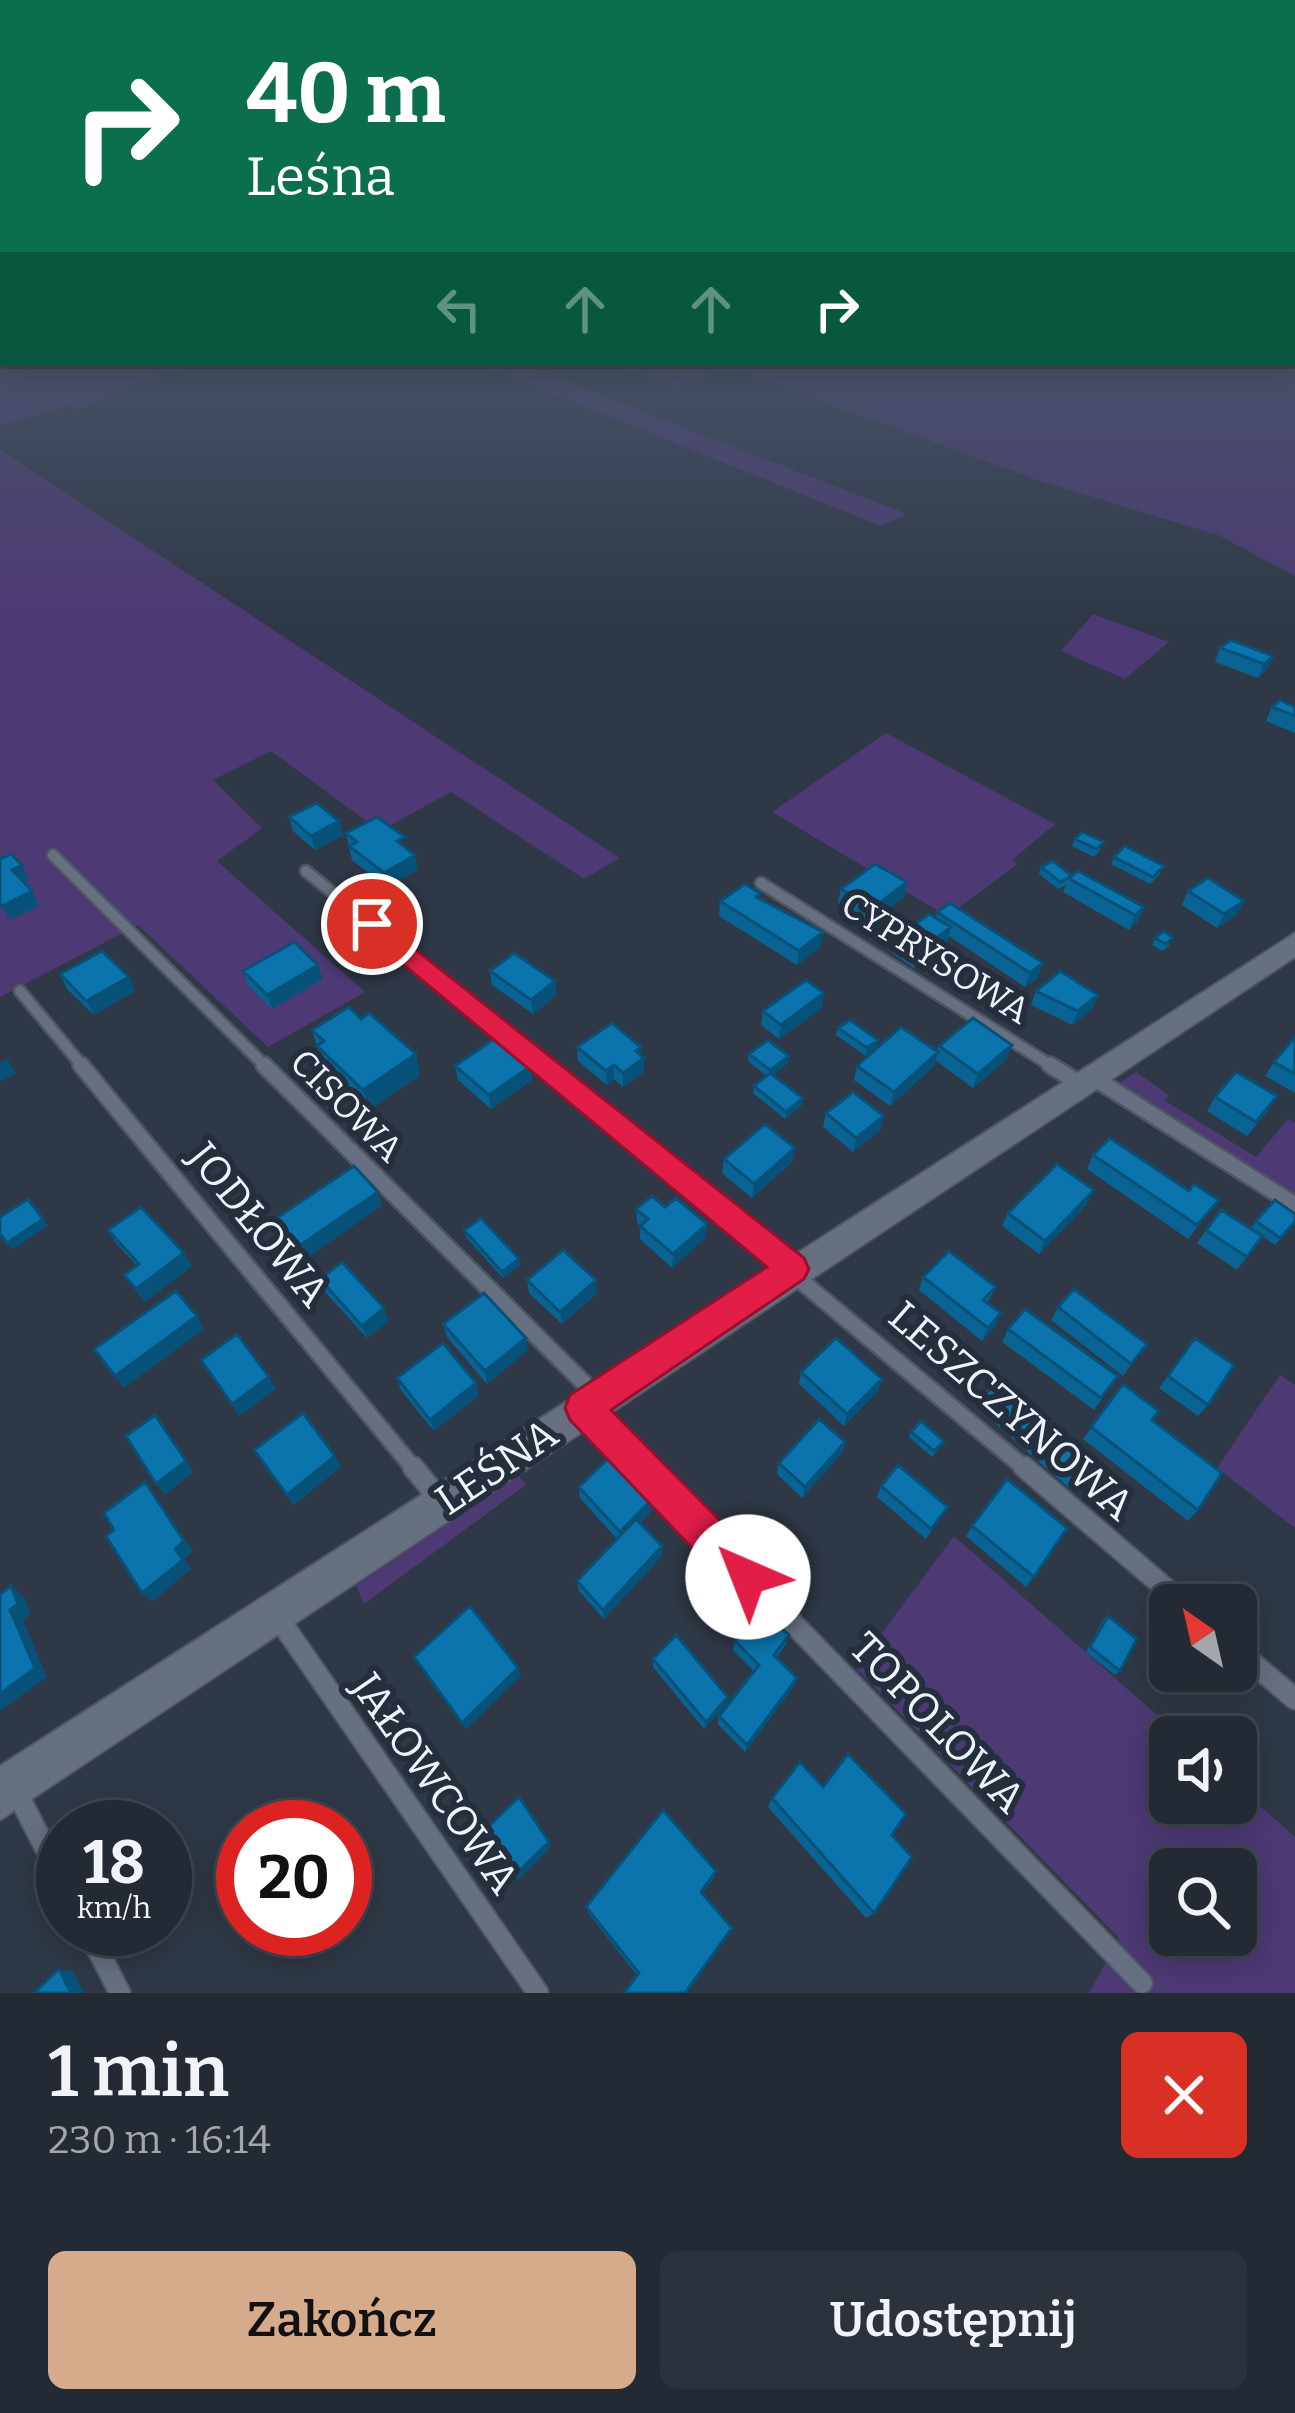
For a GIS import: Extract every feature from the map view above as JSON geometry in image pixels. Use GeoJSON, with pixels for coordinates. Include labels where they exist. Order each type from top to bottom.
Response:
{"type":"FeatureCollection","features":[{"type":"Feature","properties":{"kind":"street","name":"LEŚNA"},"geometry":{"type":"LineString","coordinates":[[7,1791],[793,1269],[1295,943]]}},
{"type":"Feature","properties":{"kind":"lane","name":"CISOWA"},"geometry":{"type":"LineString","coordinates":[[53,855],[591,1403]]}},
{"type":"Feature","properties":{"kind":"lane","name":"LESZCZYNOWA"},"geometry":{"type":"LineString","coordinates":[[306,871],[793,1269],[1160,1584]]}},
{"type":"Feature","properties":{"kind":"lane","name":"CYPRYSOWA"},"geometry":{"type":"LineString","coordinates":[[761,883],[1295,1205]]}},
{"type":"Feature","properties":{"kind":"lane","name":"JODŁOWA"},"geometry":{"type":"LineString","coordinates":[[20,991],[442,1502]]}},
{"type":"Feature","properties":{"kind":"lane","name":"TOPOLOWA"},"geometry":{"type":"LineString","coordinates":[[591,1403],[1142,1983]]}},
{"type":"Feature","properties":{"kind":"lane","name":"JAŁOWCOWA"},"geometry":{"type":"LineString","coordinates":[[274,1613],[538,1993]]}},
{"type":"Feature","properties":{"kind":"lane"},"geometry":{"type":"LineString","coordinates":[[1257,1667],[1295,1699]]}},
{"type":"Feature","properties":{"kind":"lane"},"geometry":{"type":"LineString","coordinates":[[7,1791],[36,1838]]}},
{"type":"Feature","properties":{"kind":"lane"},"geometry":{"type":"LineString","coordinates":[[101,1956],[120,1993]]}},
{"type":"Feature","properties":{"kind":"shaded area"},"geometry":{"type":"Polygon","coordinates":[[[657,436],[706,436],[907,514],[881,526],[657,436]]]}},
{"type":"Feature","properties":{"kind":"shaded area"},"geometry":{"type":"Polygon","coordinates":[[[917,436],[1295,436],[1295,576],[1218,535],[1040,481],[917,436]]]}},
{"type":"Feature","properties":{"kind":"shaded area"},"geometry":{"type":"Polygon","coordinates":[[[0,449],[620,858],[584,879],[451,792],[380,831],[271,751],[213,780],[262,828],[217,861],[365,992],[268,1047],[138,925],[0,997],[0,449]]]}},
{"type":"Feature","properties":{"kind":"shaded area"},"geometry":{"type":"Polygon","coordinates":[[[1093,614],[1169,642],[1125,679],[1061,651],[1093,614]]]}},
{"type":"Feature","properties":{"kind":"shaded area"},"geometry":{"type":"Polygon","coordinates":[[[886,733],[1055,824],[1012,860],[1018,864],[947,916],[772,812],[886,733]]]}},
{"type":"Feature","properties":{"kind":"shaded area"},"geometry":{"type":"Polygon","coordinates":[[[1136,1072],[1169,1095],[1164,1100],[1256,1157],[1288,1119],[1295,1123],[1295,1199],[1114,1087],[1136,1072]]]}},
{"type":"Feature","properties":{"kind":"shaded area"},"geometry":{"type":"Polygon","coordinates":[[[1280,1375],[1295,1385],[1295,1528],[1217,1468],[1280,1375]]]}},
{"type":"Feature","properties":{"kind":"shaded area"},"geometry":{"type":"Polygon","coordinates":[[[518,1476],[527,1484],[364,1604],[356,1586],[518,1476]]]}},
{"type":"Feature","properties":{"kind":"shaded area"},"geometry":{"type":"Polygon","coordinates":[[[954,1536],[1158,1716],[1149,1716],[1149,1824],[1257,1824],[1257,1804],[1295,1837],[1295,1993],[1089,1993],[1119,1938],[856,1668],[954,1536]]]}},
{"type":"Feature","properties":{"kind":"building"},"geometry":{"type":"Polygon","coordinates":[[[1231,640],[1273,656],[1264,664],[1220,648],[1231,640]]]}},
{"type":"Feature","properties":{"kind":"building"},"geometry":{"type":"Polygon","coordinates":[[[1280,700],[1295,707],[1295,716],[1272,707],[1280,700]]]}},
{"type":"Feature","properties":{"kind":"building"},"geometry":{"type":"Polygon","coordinates":[[[317,803],[339,821],[311,836],[289,817],[317,803]]]}},
{"type":"Feature","properties":{"kind":"building"},"geometry":{"type":"Polygon","coordinates":[[[377,817],[405,837],[397,841],[415,855],[384,873],[349,846],[357,842],[346,833],[377,817]]]}},
{"type":"Feature","properties":{"kind":"building"},"geometry":{"type":"Polygon","coordinates":[[[1082,832],[1104,842],[1097,849],[1075,839],[1082,832]]]}},
{"type":"Feature","properties":{"kind":"building"},"geometry":{"type":"Polygon","coordinates":[[[1125,846],[1164,866],[1153,877],[1114,857],[1125,846]]]}},
{"type":"Feature","properties":{"kind":"building"},"geometry":{"type":"Polygon","coordinates":[[[11,854],[22,865],[12,870],[32,891],[2,906],[0,859],[11,854]]]}},
{"type":"Feature","properties":{"kind":"building"},"geometry":{"type":"Polygon","coordinates":[[[1053,861],[1072,876],[1060,882],[1041,867],[1053,861]]]}},
{"type":"Feature","properties":{"kind":"building"},"geometry":{"type":"Polygon","coordinates":[[[875,864],[907,882],[872,909],[841,889],[875,864]]]}},
{"type":"Feature","properties":{"kind":"building"},"geometry":{"type":"Polygon","coordinates":[[[1078,871],[1144,907],[1135,915],[1068,878],[1078,871]]]}},
{"type":"Feature","properties":{"kind":"building"},"geometry":{"type":"Polygon","coordinates":[[[1208,878],[1244,901],[1224,914],[1188,891],[1208,878]]]}},
{"type":"Feature","properties":{"kind":"building"},"geometry":{"type":"Polygon","coordinates":[[[745,884],[760,893],[756,897],[823,932],[799,951],[720,901],[745,884]]]}},
{"type":"Feature","properties":{"kind":"building"},"geometry":{"type":"Polygon","coordinates":[[[950,903],[1043,963],[1030,973],[937,912],[950,903]]]}},
{"type":"Feature","properties":{"kind":"building"},"geometry":{"type":"Polygon","coordinates":[[[929,914],[951,927],[917,953],[895,939],[929,914]]]}},
{"type":"Feature","properties":{"kind":"building"},"geometry":{"type":"Polygon","coordinates":[[[1164,931],[1173,938],[1166,944],[1155,938],[1164,931]]]}},
{"type":"Feature","properties":{"kind":"building"},"geometry":{"type":"Polygon","coordinates":[[[294,942],[318,965],[267,995],[243,971],[294,942]]]}},
{"type":"Feature","properties":{"kind":"building"},"geometry":{"type":"Polygon","coordinates":[[[102,951],[129,977],[86,1001],[60,974],[102,951]]]}},
{"type":"Feature","properties":{"kind":"building"},"geometry":{"type":"Polygon","coordinates":[[[514,953],[555,981],[531,1000],[490,971],[514,953]]]}},
{"type":"Feature","properties":{"kind":"building"},"geometry":{"type":"Polygon","coordinates":[[[1060,971],[1098,995],[1078,1011],[1036,991],[1060,971]]]}},
{"type":"Feature","properties":{"kind":"building"},"geometry":{"type":"Polygon","coordinates":[[[806,980],[824,993],[781,1025],[763,1011],[806,980]]]}},
{"type":"Feature","properties":{"kind":"building"},"geometry":{"type":"Polygon","coordinates":[[[349,1007],[361,1019],[369,1013],[416,1054],[363,1090],[317,1046],[324,1041],[312,1030],[349,1007]]]}},
{"type":"Feature","properties":{"kind":"building"},"geometry":{"type":"Polygon","coordinates":[[[973,1018],[1012,1045],[978,1074],[939,1046],[973,1018]]]}},
{"type":"Feature","properties":{"kind":"building"},"geometry":{"type":"Polygon","coordinates":[[[850,1020],[878,1040],[867,1048],[838,1028],[850,1020]]]}},
{"type":"Feature","properties":{"kind":"building"},"geometry":{"type":"Polygon","coordinates":[[[612,1023],[641,1047],[636,1051],[644,1058],[623,1073],[614,1065],[606,1071],[577,1047],[612,1023]]]}},
{"type":"Feature","properties":{"kind":"building"},"geometry":{"type":"Polygon","coordinates":[[[901,1027],[938,1052],[894,1092],[857,1066],[901,1027]]]}},
{"type":"Feature","properties":{"kind":"building"},"geometry":{"type":"Polygon","coordinates":[[[497,1037],[531,1066],[489,1095],[455,1066],[497,1037]]]}},
{"type":"Feature","properties":{"kind":"building"},"geometry":{"type":"Polygon","coordinates":[[[1295,1037],[1295,1074],[1274,1062],[1295,1037]]]}},
{"type":"Feature","properties":{"kind":"building"},"geometry":{"type":"Polygon","coordinates":[[[768,1040],[789,1056],[770,1070],[749,1054],[768,1040]]]}},
{"type":"Feature","properties":{"kind":"building"},"geometry":{"type":"Polygon","coordinates":[[[1236,1072],[1277,1096],[1256,1122],[1215,1097],[1236,1072]]]}},
{"type":"Feature","properties":{"kind":"building"},"geometry":{"type":"Polygon","coordinates":[[[770,1073],[803,1098],[786,1112],[754,1086],[770,1073]]]}},
{"type":"Feature","properties":{"kind":"building"},"geometry":{"type":"Polygon","coordinates":[[[853,1092],[884,1116],[856,1138],[826,1113],[853,1092]]]}},
{"type":"Feature","properties":{"kind":"building"},"geometry":{"type":"Polygon","coordinates":[[[765,1124],[795,1148],[754,1184],[724,1159],[765,1124]]]}},
{"type":"Feature","properties":{"kind":"building"},"geometry":{"type":"Polygon","coordinates":[[[1110,1138],[1189,1191],[1194,1184],[1219,1200],[1197,1225],[1093,1155],[1110,1138]]]}},
{"type":"Feature","properties":{"kind":"building"},"geometry":{"type":"Polygon","coordinates":[[[1057,1164],[1094,1190],[1045,1241],[1008,1213],[1057,1164]]]}},
{"type":"Feature","properties":{"kind":"building"},"geometry":{"type":"Polygon","coordinates":[[[354,1166],[378,1192],[295,1249],[272,1221],[354,1166]]]}},
{"type":"Feature","properties":{"kind":"building"},"geometry":{"type":"Polygon","coordinates":[[[652,1196],[665,1207],[676,1198],[707,1224],[673,1254],[640,1226],[648,1219],[636,1209],[652,1196]]]}},
{"type":"Feature","properties":{"kind":"building"},"geometry":{"type":"Polygon","coordinates":[[[28,1199],[43,1219],[7,1243],[0,1234],[0,1217],[28,1199]]]}},
{"type":"Feature","properties":{"kind":"building"},"geometry":{"type":"Polygon","coordinates":[[[1275,1200],[1295,1214],[1295,1222],[1280,1238],[1256,1221],[1275,1200]]]}},
{"type":"Feature","properties":{"kind":"building"},"geometry":{"type":"Polygon","coordinates":[[[141,1207],[184,1253],[136,1289],[124,1275],[139,1264],[108,1230],[141,1207]]]}},
{"type":"Feature","properties":{"kind":"building"},"geometry":{"type":"Polygon","coordinates":[[[1221,1210],[1262,1236],[1247,1257],[1206,1230],[1221,1210]]]}},
{"type":"Feature","properties":{"kind":"building"},"geometry":{"type":"Polygon","coordinates":[[[481,1218],[519,1259],[502,1272],[464,1230],[481,1218]]]}},
{"type":"Feature","properties":{"kind":"building"},"geometry":{"type":"Polygon","coordinates":[[[563,1250],[596,1280],[560,1312],[527,1280],[563,1250]]]}},
{"type":"Feature","properties":{"kind":"building"},"geometry":{"type":"Polygon","coordinates":[[[949,1251],[996,1287],[983,1300],[1001,1313],[988,1328],[923,1277],[949,1251]]]}},
{"type":"Feature","properties":{"kind":"building"},"geometry":{"type":"Polygon","coordinates":[[[342,1262],[384,1308],[362,1326],[320,1279],[342,1262]]]}},
{"type":"Feature","properties":{"kind":"building"},"geometry":{"type":"Polygon","coordinates":[[[1074,1289],[1147,1344],[1131,1364],[1058,1307],[1074,1289]]]}},
{"type":"Feature","properties":{"kind":"building"},"geometry":{"type":"Polygon","coordinates":[[[176,1291],[197,1316],[115,1376],[94,1349],[176,1291]]]}},
{"type":"Feature","properties":{"kind":"building"},"geometry":{"type":"Polygon","coordinates":[[[484,1293],[526,1338],[485,1371],[443,1324],[484,1293]]]}},
{"type":"Feature","properties":{"kind":"building"},"geometry":{"type":"Polygon","coordinates":[[[1025,1309],[1118,1376],[1101,1398],[1008,1329],[1025,1309]]]}},
{"type":"Feature","properties":{"kind":"building"},"geometry":{"type":"Polygon","coordinates":[[[237,1334],[269,1377],[232,1404],[201,1360],[237,1334]]]}},
{"type":"Feature","properties":{"kind":"building"},"geometry":{"type":"Polygon","coordinates":[[[836,1338],[882,1379],[847,1414],[801,1372],[836,1338]]]}},
{"type":"Feature","properties":{"kind":"building"},"geometry":{"type":"Polygon","coordinates":[[[1195,1338],[1234,1365],[1208,1405],[1168,1376],[1195,1338]]]}},
{"type":"Feature","properties":{"kind":"building"},"geometry":{"type":"Polygon","coordinates":[[[443,1343],[476,1383],[430,1420],[397,1378],[443,1343]]]}},
{"type":"Feature","properties":{"kind":"building"},"geometry":{"type":"Polygon","coordinates":[[[1000,1379],[1092,1458],[1077,1477],[984,1396],[1000,1379]]]}},
{"type":"Feature","properties":{"kind":"building"},"geometry":{"type":"Polygon","coordinates":[[[1123,1384],[1159,1411],[1152,1420],[1222,1473],[1198,1510],[1091,1427],[1123,1384]]]}},
{"type":"Feature","properties":{"kind":"building"},"geometry":{"type":"Polygon","coordinates":[[[303,1413],[335,1456],[287,1495],[254,1450],[303,1413]]]}},
{"type":"Feature","properties":{"kind":"building"},"geometry":{"type":"Polygon","coordinates":[[[155,1415],[186,1461],[156,1484],[126,1436],[155,1415]]]}},
{"type":"Feature","properties":{"kind":"building"},"geometry":{"type":"Polygon","coordinates":[[[819,1419],[845,1442],[805,1487],[779,1463],[819,1419]]]}},
{"type":"Feature","properties":{"kind":"building"},"geometry":{"type":"Polygon","coordinates":[[[921,1421],[944,1441],[934,1451],[911,1432],[921,1421]]]}},
{"type":"Feature","properties":{"kind":"building"},"geometry":{"type":"Polygon","coordinates":[[[621,1446],[662,1489],[620,1532],[579,1487],[621,1446]]]}},
{"type":"Feature","properties":{"kind":"building"},"geometry":{"type":"Polygon","coordinates":[[[898,1465],[948,1507],[931,1529],[881,1486],[898,1465]]]}},
{"type":"Feature","properties":{"kind":"building"},"geometry":{"type":"Polygon","coordinates":[[[1007,1479],[1067,1528],[1034,1577],[972,1526],[1007,1479]]]}},
{"type":"Feature","properties":{"kind":"building"},"geometry":{"type":"Polygon","coordinates":[[[145,1482],[184,1541],[175,1549],[183,1560],[142,1593],[106,1536],[114,1530],[104,1513],[145,1482]]]}},
{"type":"Feature","properties":{"kind":"building"},"geometry":{"type":"Polygon","coordinates":[[[636,1519],[662,1546],[603,1610],[577,1581],[636,1519]]]}},
{"type":"Feature","properties":{"kind":"building"},"geometry":{"type":"Polygon","coordinates":[[[11,1586],[18,1604],[10,1610],[35,1668],[0,1694],[0,1594],[11,1586]]]}},
{"type":"Feature","properties":{"kind":"building"},"geometry":{"type":"Polygon","coordinates":[[[470,1606],[518,1668],[462,1723],[414,1657],[470,1606]]]}},
{"type":"Feature","properties":{"kind":"building"},"geometry":{"type":"Polygon","coordinates":[[[760,1609],[789,1635],[774,1655],[797,1678],[747,1745],[719,1716],[759,1665],[735,1641],[760,1609]]]}},
{"type":"Feature","properties":{"kind":"building"},"geometry":{"type":"Polygon","coordinates":[[[1108,1616],[1137,1639],[1120,1671],[1090,1647],[1108,1616]]]}},
{"type":"Feature","properties":{"kind":"building"},"geometry":{"type":"Polygon","coordinates":[[[676,1635],[728,1697],[706,1722],[653,1659],[676,1635]]]}},
{"type":"Feature","properties":{"kind":"building"},"geometry":{"type":"Polygon","coordinates":[[[848,1754],[906,1814],[892,1835],[912,1857],[874,1913],[772,1798],[800,1762],[823,1787],[848,1754]]]}},
{"type":"Feature","properties":{"kind":"building"},"geometry":{"type":"Polygon","coordinates":[[[519,1797],[549,1842],[515,1875],[486,1829],[519,1797]]]}},
{"type":"Feature","properties":{"kind":"building"},"geometry":{"type":"Polygon","coordinates":[[[663,1810],[716,1871],[701,1892],[732,1928],[685,1993],[624,1993],[639,1973],[586,1907],[663,1810]]]}},
{"type":"Feature","properties":{"kind":"building"},"geometry":{"type":"Polygon","coordinates":[[[59,1969],[71,1993],[34,1993],[59,1969]]]}},
{"type":"Feature","properties":{"kind":"route"},"geometry":{"type":"LineString","coordinates":[[372,924],[793,1269],[583,1408],[748,1577]]}}]}
